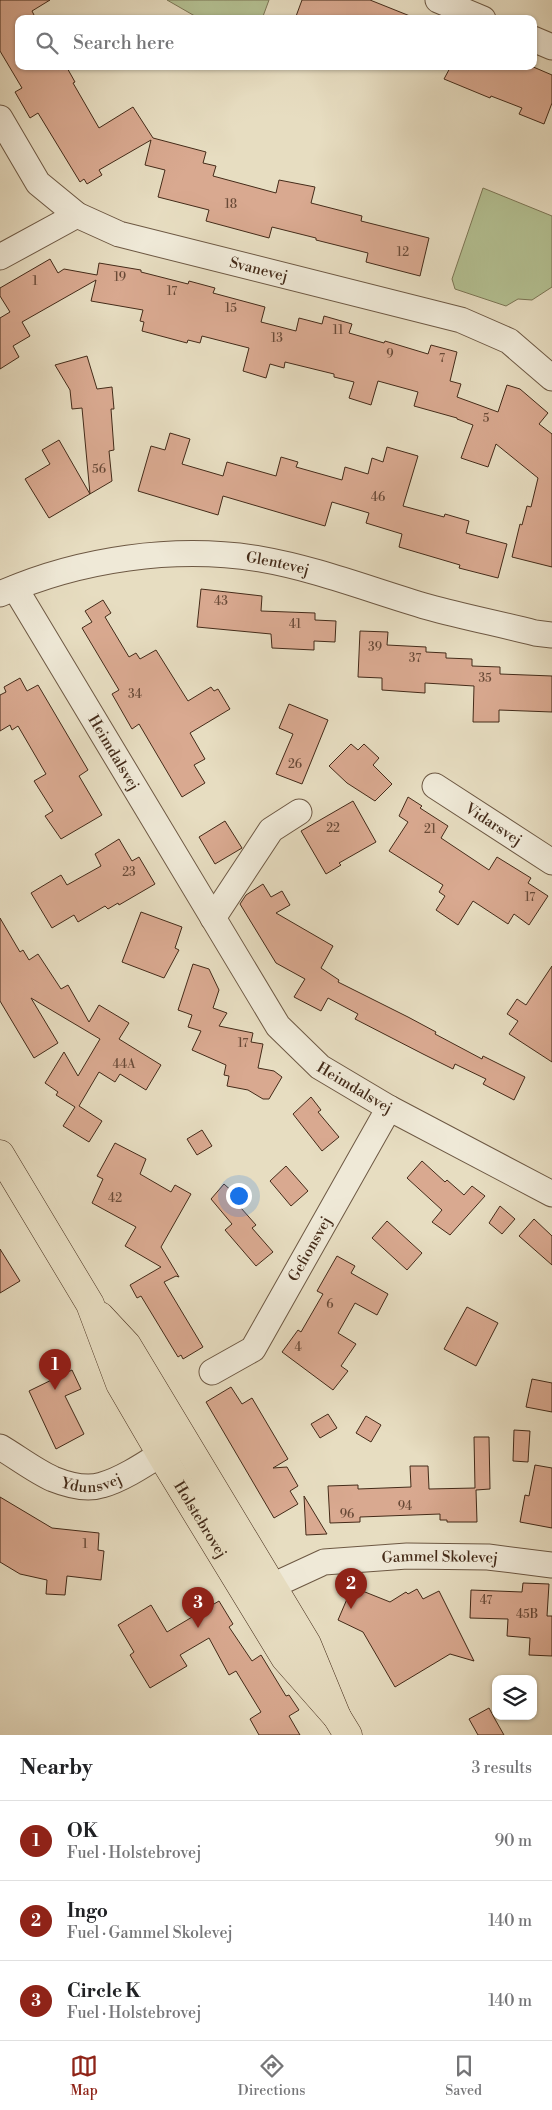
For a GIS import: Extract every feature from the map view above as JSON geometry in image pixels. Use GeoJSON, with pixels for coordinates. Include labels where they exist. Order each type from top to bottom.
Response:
{"type":"FeatureCollection","features":[{"type":"Feature","properties":{"kind":"main road","name":"Holstebrovej"},"geometry":{"type":"LineString","coordinates":[[0,1154],[90,1304],[120,1384],[172,1447],[272,1586],[307,1644],[343,1726]]}},
{"type":"Feature","properties":{"kind":"main road","name":"Holstebrovej"},"geometry":{"type":"LineString","coordinates":[[172,1447],[250,1602],[285,1658],[343,1726]]}},
{"type":"Feature","properties":{"kind":"street"},"geometry":{"type":"LineString","coordinates":[[438,0],[474,15]]}},
{"type":"Feature","properties":{"kind":"street"},"geometry":{"type":"LineString","coordinates":[[537,41],[552,47]]}},
{"type":"Feature","properties":{"kind":"street","name":"Svanevej"},"geometry":{"type":"LineString","coordinates":[[0,118],[38,183],[77,215],[119,234],[461,320],[509,341],[552,378]]}},
{"type":"Feature","properties":{"kind":"street"},"geometry":{"type":"LineString","coordinates":[[0,258],[77,215]]}},
{"type":"Feature","properties":{"kind":"street","name":"Glentevej"},"geometry":{"type":"LineString","coordinates":[[7,591],[80,566],[115,559],[209,555],[259,559],[318,573],[430,607],[535,633],[552,635]]}},
{"type":"Feature","properties":{"kind":"street","name":"Heimdalsvej"},"geometry":{"type":"LineString","coordinates":[[7,591],[214,918],[278,1026],[320,1067],[389,1108],[552,1194]]}},
{"type":"Feature","properties":{"kind":"street","name":"Vidarsvej"},"geometry":{"type":"LineString","coordinates":[[435,786],[552,862]]}},
{"type":"Feature","properties":{"kind":"street"},"geometry":{"type":"LineString","coordinates":[[214,918],[271,830],[299,812]]}},
{"type":"Feature","properties":{"kind":"street","name":"Gefionsvej"},"geometry":{"type":"LineString","coordinates":[[212,1372],[253,1349],[389,1108]]}},
{"type":"Feature","properties":{"kind":"street","name":"Ydunsvej"},"geometry":{"type":"LineString","coordinates":[[0,1447],[52,1478],[74,1485],[86,1486],[102,1485],[172,1447]]}},
{"type":"Feature","properties":{"kind":"street","name":"Gammel Skolevej"},"geometry":{"type":"LineString","coordinates":[[250,1602],[272,1586],[324,1562],[407,1556],[488,1557],[552,1565]]}},
{"type":"Feature","properties":{"kind":"green space"},"geometry":{"type":"Polygon","coordinates":[[[167,0],[269,0],[263,15],[193,15],[167,0]]]}},
{"type":"Feature","properties":{"kind":"green space"},"geometry":{"type":"Polygon","coordinates":[[[483,188],[552,216],[552,287],[532,300],[518,299],[506,306],[455,289],[452,279],[483,188]]]}},
{"type":"Feature","properties":{"kind":"building"},"geometry":{"type":"Polygon","coordinates":[[[0,0],[50,0],[32,11],[34,15],[15,15],[15,70],[68,70],[75,82],[73,83],[99,128],[133,107],[153,138],[206,152],[203,163],[216,166],[213,176],[276,193],[279,180],[315,187],[311,203],[362,216],[361,221],[429,238],[420,276],[366,262],[368,253],[316,240],[316,238],[272,227],[269,238],[206,221],[209,210],[158,197],[165,170],[145,165],[151,140],[99,170],[102,175],[87,184],[84,179],[80,182],[38,113],[30,118],[15,92],[22,88],[0,51],[0,0]]]}},
{"type":"Feature","properties":{"kind":"building"},"geometry":{"type":"Polygon","coordinates":[[[302,0],[370,0],[408,15],[296,15],[302,0]]]}},
{"type":"Feature","properties":{"kind":"building"},"geometry":{"type":"Polygon","coordinates":[[[537,69],[552,75],[552,103],[544,124],[519,114],[522,108],[491,96],[490,98],[444,79],[449,70],[537,69]]]}},
{"type":"Feature","properties":{"kind":"building"},"geometry":{"type":"Polygon","coordinates":[[[50,259],[58,273],[64,269],[97,275],[99,263],[141,270],[141,272],[188,284],[189,281],[215,288],[213,293],[265,307],[261,322],[296,331],[299,318],[322,324],[324,316],[352,324],[349,333],[384,343],[385,341],[428,354],[431,345],[457,352],[450,381],[461,384],[457,397],[498,412],[507,385],[520,389],[548,413],[539,424],[552,434],[552,567],[512,557],[520,524],[522,525],[527,506],[531,507],[538,478],[496,444],[488,467],[461,458],[473,425],[457,418],[414,406],[418,392],[378,381],[371,405],[349,398],[354,382],[334,377],[334,374],[285,362],[284,368],[270,364],[266,378],[243,371],[249,348],[202,336],[200,343],[188,340],[187,343],[142,331],[144,322],[140,321],[143,310],[91,301],[96,280],[22,322],[30,336],[13,346],[19,357],[0,369],[0,318],[10,312],[0,296],[0,288],[50,259]]]}},
{"type":"Feature","properties":{"kind":"building"},"geometry":{"type":"Polygon","coordinates":[[[87,356],[97,389],[112,387],[114,409],[111,409],[114,450],[109,451],[112,481],[90,494],[82,408],[72,409],[70,390],[55,365],[87,356]]]}},
{"type":"Feature","properties":{"kind":"building"},"geometry":{"type":"Polygon","coordinates":[[[170,433],[190,439],[182,464],[223,476],[227,462],[276,476],[281,457],[298,462],[296,467],[342,480],[345,467],[368,474],[372,458],[383,462],[387,447],[418,456],[403,506],[444,517],[445,514],[469,521],[466,533],[507,544],[498,578],[459,568],[460,565],[399,547],[402,534],[366,523],[369,513],[332,502],[325,526],[223,496],[218,515],[138,491],[151,446],[165,450],[170,433]]]}},
{"type":"Feature","properties":{"kind":"building"},"geometry":{"type":"Polygon","coordinates":[[[59,440],[90,494],[49,518],[25,479],[50,464],[42,450],[59,440]]]}},
{"type":"Feature","properties":{"kind":"building"},"geometry":{"type":"Polygon","coordinates":[[[201,589],[262,596],[261,611],[315,613],[315,620],[336,621],[335,642],[314,641],[314,650],[272,648],[271,634],[197,627],[201,589]]]}},
{"type":"Feature","properties":{"kind":"building"},"geometry":{"type":"Polygon","coordinates":[[[103,600],[111,613],[105,617],[129,657],[136,653],[140,659],[156,650],[188,701],[211,687],[214,691],[218,689],[230,709],[190,733],[205,759],[194,765],[205,783],[182,797],[139,724],[132,729],[112,694],[119,690],[82,628],[92,622],[85,611],[103,600]]]}},
{"type":"Feature","properties":{"kind":"building"},"geometry":{"type":"Polygon","coordinates":[[[360,631],[388,632],[387,645],[426,647],[426,652],[446,653],[446,658],[472,659],[472,666],[500,667],[500,674],[552,676],[552,712],[499,710],[499,722],[473,722],[474,686],[425,683],[425,693],[382,690],[382,678],[358,677],[360,631]]]}},
{"type":"Feature","properties":{"kind":"building"},"geometry":{"type":"Polygon","coordinates":[[[20,678],[27,691],[38,685],[88,770],[79,776],[102,815],[61,839],[45,816],[53,811],[34,781],[46,774],[18,726],[12,730],[10,725],[0,731],[0,695],[6,692],[4,687],[20,678]]]}},
{"type":"Feature","properties":{"kind":"building"},"geometry":{"type":"Polygon","coordinates":[[[289,704],[328,720],[302,784],[276,774],[293,734],[279,728],[289,704]]]}},
{"type":"Feature","properties":{"kind":"building"},"geometry":{"type":"Polygon","coordinates":[[[351,744],[358,750],[364,744],[379,758],[373,765],[392,784],[375,801],[347,783],[329,766],[351,744]]]}},
{"type":"Feature","properties":{"kind":"building"},"geometry":{"type":"Polygon","coordinates":[[[408,797],[422,806],[420,808],[448,826],[441,838],[489,870],[497,857],[531,878],[528,883],[548,896],[529,925],[514,914],[508,924],[473,901],[458,925],[436,910],[445,896],[439,892],[443,885],[389,851],[408,822],[399,816],[408,797]]]}},
{"type":"Feature","properties":{"kind":"building"},"geometry":{"type":"Polygon","coordinates":[[[353,801],[376,842],[339,863],[341,865],[326,874],[301,831],[353,801]]]}},
{"type":"Feature","properties":{"kind":"building"},"geometry":{"type":"Polygon","coordinates":[[[225,821],[242,848],[215,864],[199,837],[225,821]]]}},
{"type":"Feature","properties":{"kind":"building"},"geometry":{"type":"Polygon","coordinates":[[[119,839],[132,861],[139,857],[155,884],[119,905],[118,903],[108,909],[105,906],[78,922],[74,915],[52,928],[31,893],[61,875],[67,885],[101,866],[95,854],[119,839]]]}},
{"type":"Feature","properties":{"kind":"building"},"geometry":{"type":"Polygon","coordinates":[[[263,884],[271,897],[282,891],[290,905],[276,913],[333,946],[321,968],[339,980],[338,982],[436,1032],[435,1034],[482,1059],[483,1056],[525,1077],[514,1100],[483,1084],[486,1079],[455,1064],[453,1069],[355,1019],[358,1014],[328,998],[321,1011],[294,997],[305,979],[276,963],[240,904],[246,895],[263,884]]]}},
{"type":"Feature","properties":{"kind":"building"},"geometry":{"type":"Polygon","coordinates":[[[141,912],[182,927],[175,948],[179,950],[164,978],[122,962],[141,912]]]}},
{"type":"Feature","properties":{"kind":"building"},"geometry":{"type":"Polygon","coordinates":[[[0,918],[20,952],[23,950],[29,960],[38,954],[61,989],[68,985],[89,1022],[99,1005],[129,1023],[119,1039],[161,1065],[146,1090],[120,1074],[115,1082],[99,1072],[79,1106],[102,1121],[89,1142],[63,1126],[75,1107],[56,1095],[58,1092],[45,1083],[64,1052],[78,1076],[100,1039],[31,998],[58,1043],[34,1058],[0,1001],[0,918]]]}},
{"type":"Feature","properties":{"kind":"building"},"geometry":{"type":"Polygon","coordinates":[[[193,964],[209,969],[219,990],[213,1008],[227,1013],[219,1026],[253,1033],[251,1042],[263,1044],[258,1068],[274,1071],[282,1077],[269,1099],[263,1099],[248,1090],[227,1086],[229,1076],[224,1075],[226,1065],[192,1050],[201,1031],[188,1027],[192,1015],[178,1010],[193,964]]]}},
{"type":"Feature","properties":{"kind":"building"},"geometry":{"type":"Polygon","coordinates":[[[552,966],[552,1062],[509,1034],[518,1021],[507,1014],[517,999],[526,1005],[552,966]]]}},
{"type":"Feature","properties":{"kind":"building"},"geometry":{"type":"Polygon","coordinates":[[[311,1097],[321,1110],[318,1112],[339,1137],[322,1151],[293,1114],[311,1097]]]}},
{"type":"Feature","properties":{"kind":"building"},"geometry":{"type":"Polygon","coordinates":[[[202,1130],[212,1146],[197,1155],[187,1139],[202,1130]]]}},
{"type":"Feature","properties":{"kind":"building"},"geometry":{"type":"Polygon","coordinates":[[[115,1143],[146,1159],[140,1174],[171,1192],[175,1185],[191,1194],[161,1247],[179,1277],[176,1276],[164,1282],[203,1347],[183,1359],[181,1355],[178,1357],[141,1296],[137,1298],[130,1285],[161,1267],[125,1246],[136,1227],[92,1203],[103,1179],[97,1176],[115,1143]]]}},
{"type":"Feature","properties":{"kind":"building"},"geometry":{"type":"Polygon","coordinates":[[[422,1161],[445,1182],[447,1180],[464,1195],[472,1186],[485,1196],[450,1235],[432,1222],[442,1210],[407,1178],[422,1161]]]}},
{"type":"Feature","properties":{"kind":"building"},"geometry":{"type":"Polygon","coordinates":[[[286,1166],[308,1191],[291,1206],[270,1181],[286,1166]]]}},
{"type":"Feature","properties":{"kind":"building"},"geometry":{"type":"Polygon","coordinates":[[[224,1184],[245,1203],[241,1208],[256,1225],[252,1228],[273,1252],[256,1266],[225,1230],[232,1224],[211,1199],[224,1184]]]}},
{"type":"Feature","properties":{"kind":"building"},"geometry":{"type":"Polygon","coordinates":[[[500,1206],[515,1219],[502,1234],[489,1223],[500,1206]]]}},
{"type":"Feature","properties":{"kind":"building"},"geometry":{"type":"Polygon","coordinates":[[[534,1219],[552,1236],[552,1265],[519,1236],[534,1219]]]}},
{"type":"Feature","properties":{"kind":"building"},"geometry":{"type":"Polygon","coordinates":[[[387,1221],[422,1253],[407,1270],[372,1238],[387,1221]]]}},
{"type":"Feature","properties":{"kind":"building"},"geometry":{"type":"Polygon","coordinates":[[[0,1249],[20,1281],[0,1293],[0,1249]]]}},
{"type":"Feature","properties":{"kind":"building"},"geometry":{"type":"Polygon","coordinates":[[[337,1256],[355,1266],[351,1273],[388,1294],[377,1315],[355,1303],[338,1333],[356,1344],[341,1366],[348,1371],[333,1390],[282,1352],[298,1330],[301,1332],[323,1294],[317,1291],[337,1256]]]}},
{"type":"Feature","properties":{"kind":"building"},"geometry":{"type":"Polygon","coordinates":[[[467,1307],[498,1323],[476,1366],[444,1349],[467,1307]]]}},
{"type":"Feature","properties":{"kind":"building"},"geometry":{"type":"Polygon","coordinates":[[[72,1370],[81,1389],[65,1396],[84,1434],[56,1449],[29,1391],[72,1370]]]}},
{"type":"Feature","properties":{"kind":"building"},"geometry":{"type":"Polygon","coordinates":[[[532,1379],[552,1383],[552,1412],[526,1407],[532,1379]]]}},
{"type":"Feature","properties":{"kind":"building"},"geometry":{"type":"Polygon","coordinates":[[[231,1387],[242,1404],[252,1398],[288,1459],[273,1468],[287,1467],[298,1486],[290,1491],[298,1504],[274,1518],[206,1402],[231,1387]]]}},
{"type":"Feature","properties":{"kind":"building"},"geometry":{"type":"Polygon","coordinates":[[[328,1414],[337,1428],[320,1438],[311,1424],[328,1414]]]}},
{"type":"Feature","properties":{"kind":"building"},"geometry":{"type":"Polygon","coordinates":[[[366,1416],[381,1425],[371,1442],[356,1433],[366,1416]]]}},
{"type":"Feature","properties":{"kind":"building"},"geometry":{"type":"Polygon","coordinates":[[[514,1430],[530,1431],[528,1462],[513,1461],[514,1430]]]}},
{"type":"Feature","properties":{"kind":"building"},"geometry":{"type":"Polygon","coordinates":[[[474,1437],[489,1437],[490,1489],[476,1490],[477,1522],[447,1522],[447,1520],[440,1520],[440,1514],[360,1517],[360,1522],[330,1523],[328,1486],[358,1485],[358,1489],[411,1487],[410,1466],[428,1466],[429,1489],[475,1488],[474,1437]]]}},
{"type":"Feature","properties":{"kind":"building"},"geometry":{"type":"Polygon","coordinates":[[[535,1465],[552,1468],[552,1528],[520,1522],[525,1495],[529,1496],[535,1465]]]}},
{"type":"Feature","properties":{"kind":"building"},"geometry":{"type":"Polygon","coordinates":[[[304,1496],[327,1534],[306,1535],[304,1496]]]}},
{"type":"Feature","properties":{"kind":"building"},"geometry":{"type":"Polygon","coordinates":[[[0,1497],[52,1528],[99,1533],[98,1550],[104,1551],[101,1580],[67,1576],[65,1595],[46,1594],[47,1580],[20,1574],[0,1562],[0,1497]]]}},
{"type":"Feature","properties":{"kind":"building"},"geometry":{"type":"Polygon","coordinates":[[[523,1583],[549,1584],[547,1616],[552,1616],[552,1656],[529,1655],[530,1638],[507,1636],[508,1619],[470,1618],[471,1590],[522,1592],[523,1583]]]}},
{"type":"Feature","properties":{"kind":"building"},"geometry":{"type":"Polygon","coordinates":[[[417,1589],[423,1599],[439,1591],[474,1661],[450,1654],[395,1687],[363,1632],[338,1620],[350,1592],[357,1595],[360,1590],[390,1602],[406,1592],[408,1594],[417,1589]]]}},
{"type":"Feature","properties":{"kind":"building"},"geometry":{"type":"Polygon","coordinates":[[[219,1601],[233,1624],[229,1627],[252,1661],[261,1655],[286,1696],[289,1695],[299,1710],[289,1716],[300,1735],[259,1735],[250,1719],[261,1712],[236,1671],[229,1675],[209,1638],[180,1655],[187,1666],[150,1688],[130,1655],[134,1652],[118,1625],[151,1605],[167,1632],[219,1601]]]}},
{"type":"Feature","properties":{"kind":"building"},"geometry":{"type":"Polygon","coordinates":[[[489,1708],[492,1713],[492,1720],[496,1720],[504,1735],[478,1735],[469,1719],[489,1708]]]}},
{"type":"Feature","properties":{"kind":"place","name":"OK"},"geometry":{"type":"Point","coordinates":[55,1390]}},
{"type":"Feature","properties":{"kind":"place","name":"Ingo"},"geometry":{"type":"Point","coordinates":[351,1609]}},
{"type":"Feature","properties":{"kind":"place","name":"Circle K"},"geometry":{"type":"Point","coordinates":[198,1628]}}]}
